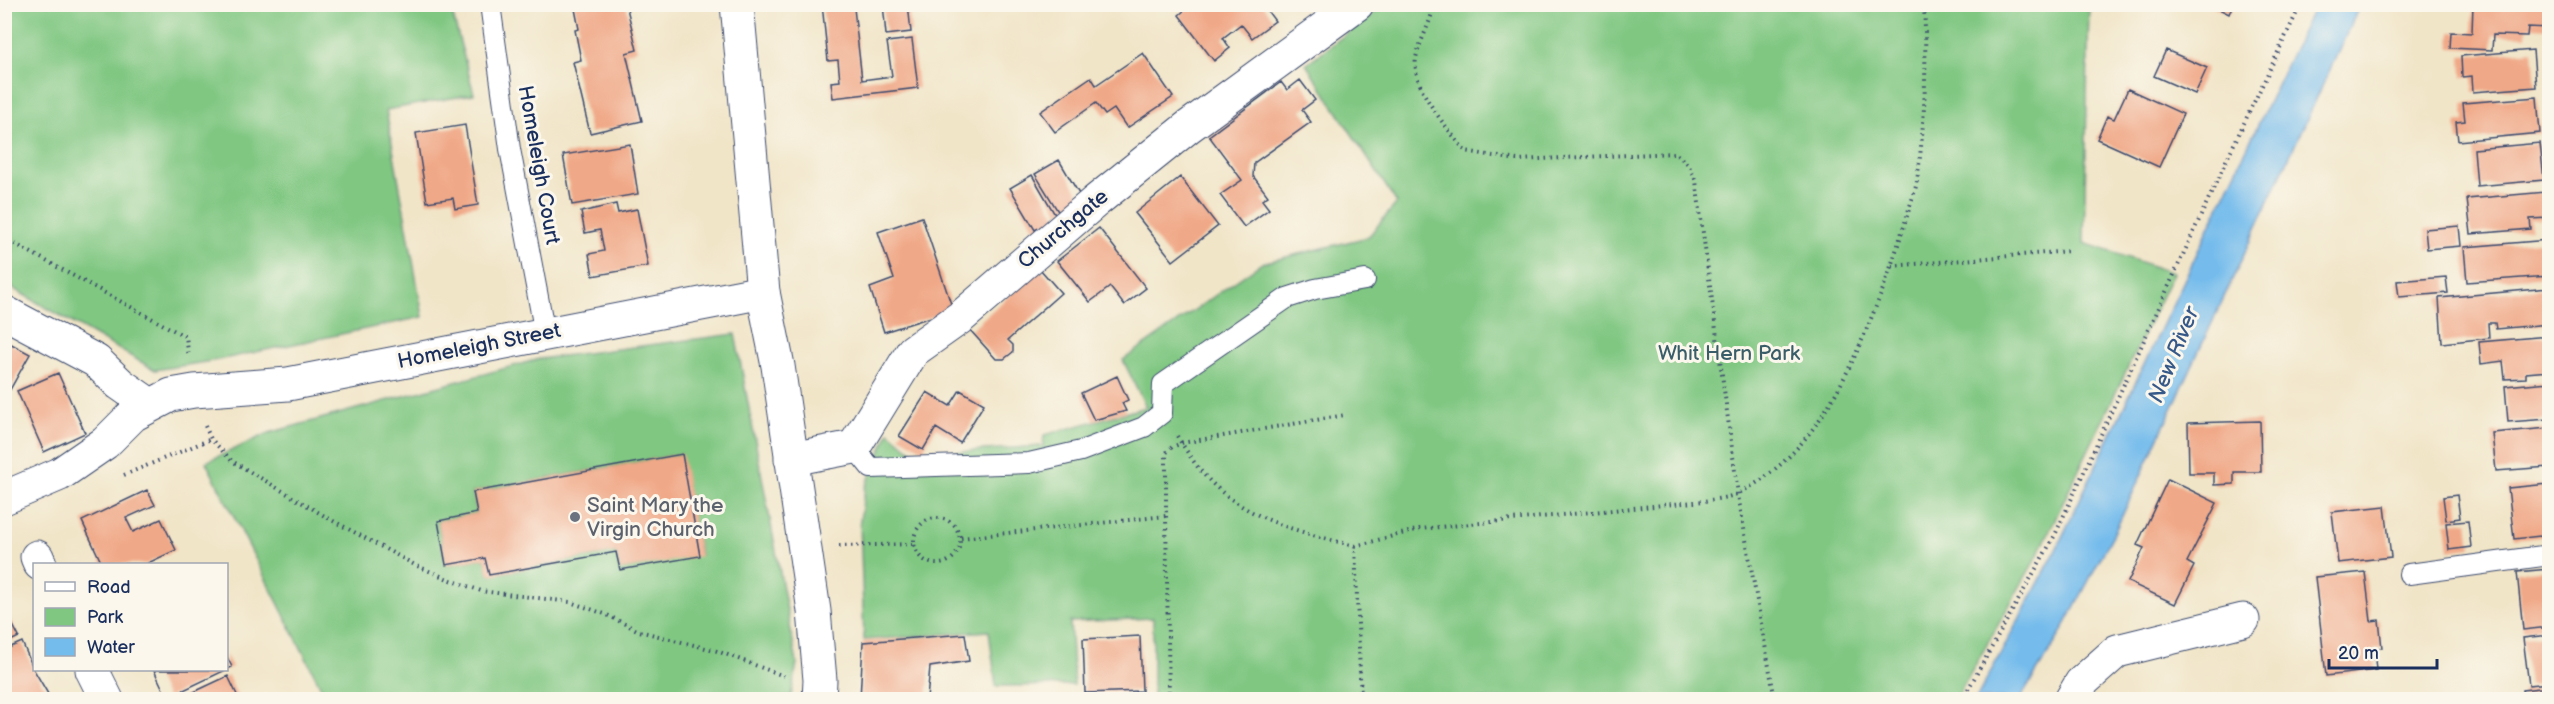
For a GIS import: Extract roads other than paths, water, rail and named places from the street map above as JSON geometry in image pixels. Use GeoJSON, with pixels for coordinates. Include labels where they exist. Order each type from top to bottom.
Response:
{"type":"FeatureCollection","features":[{"type":"Feature","properties":{"kind":"street"},"geometry":{"type":"LineString","coordinates":[[737,4],[763,291],[778,366],[814,611],[820,690]]}},
{"type":"Feature","properties":{"kind":"street","name":"Churchgate"},"geometry":{"type":"LineString","coordinates":[[854,447],[913,351],[961,317],[1096,201],[1188,127],[1357,4]]}},
{"type":"Feature","properties":{"kind":"street","name":"Homeleigh Street"},"geometry":{"type":"LineString","coordinates":[[4,498],[60,474],[105,443],[133,415],[171,395],[194,391],[288,384],[763,291]]}},
{"type":"Feature","properties":{"kind":"street"},"geometry":{"type":"LineString","coordinates":[[4,312],[96,361],[120,384],[150,405]]}},
{"type":"Feature","properties":{"kind":"street"},"geometry":{"type":"LineString","coordinates":[[791,459],[854,447]]}},
{"type":"Feature","properties":{"kind":"street"},"geometry":{"type":"LineString","coordinates":[[2070,699],[2081,683],[2117,651],[2243,620]]}},
{"type":"Feature","properties":{"kind":"street"},"geometry":{"type":"LineString","coordinates":[[93,671],[107,699]]}},
{"type":"Feature","properties":{"kind":"lane","name":"Homeleigh Court"},"geometry":{"type":"LineString","coordinates":[[490,4],[510,149],[545,334]]}},
{"type":"Feature","properties":{"kind":"lane"},"geometry":{"type":"LineString","coordinates":[[854,447],[871,468],[1029,463],[1082,451],[1144,427],[1162,413],[1163,384],[1287,298],[1315,288],[1365,280]]}},
{"type":"Feature","properties":{"kind":"lane"},"geometry":{"type":"LineString","coordinates":[[2409,574],[2550,555]]}},
{"type":"Feature","properties":{"kind":"water","name":"New River"},"geometry":{"type":"Polygon","coordinates":[[[2315,5],[2360,5],[2116,529],[2060,635],[2020,699],[1976,699],[2053,556],[2315,5]]]}},
{"type":"Feature","properties":{"kind":"place","name":"Saint Mary the Virgin Church"},"geometry":{"type":"Point","coordinates":[575,517]}},
{"type":"Feature","properties":{"kind":"park label","name":"Whit Hern Park"},"geometry":{"type":"Point","coordinates":[1729,353]}}]}
